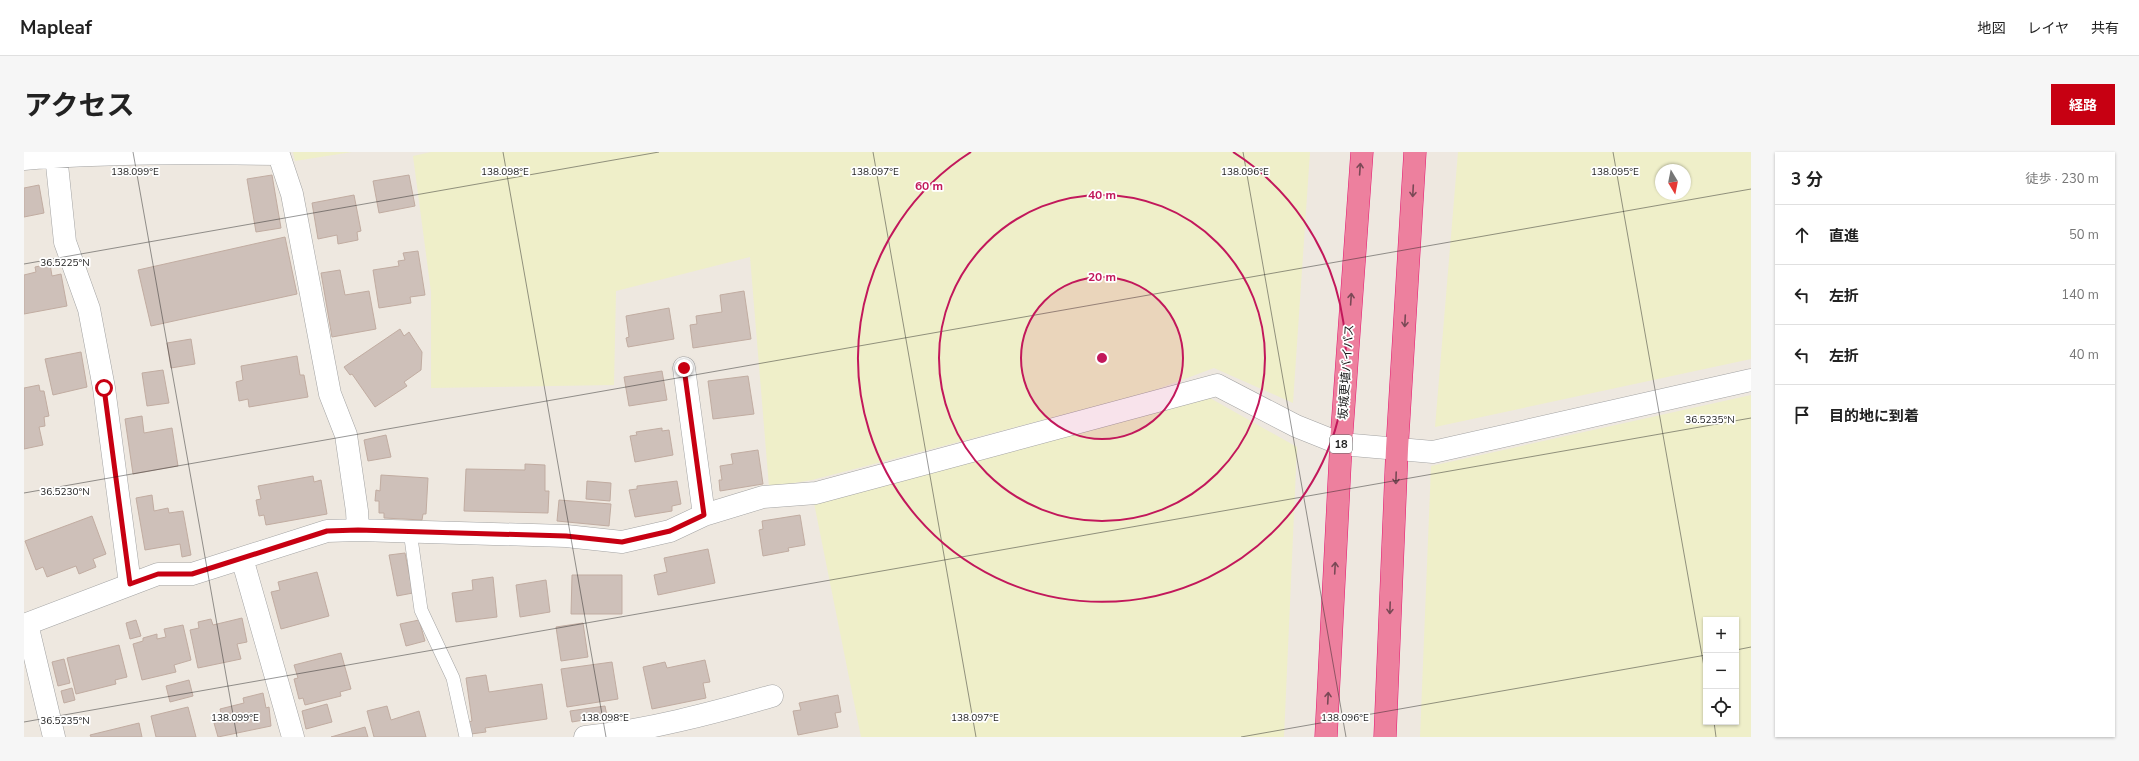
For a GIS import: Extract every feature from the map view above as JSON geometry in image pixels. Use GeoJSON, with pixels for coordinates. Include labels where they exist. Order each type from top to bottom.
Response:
{"type":"FeatureCollection","features":[{"type":"Feature","properties":{"kind":"highway","name":"坂城更埴バイパス"},"geometry":{"type":"LineString","coordinates":[[1326,737],[1340,444],[1362,152]]}},
{"type":"Feature","properties":{"kind":"highway"},"geometry":{"type":"LineString","coordinates":[[1385,737],[1397,449],[1415,152]]}},
{"type":"Feature","properties":{"kind":"street"},"geometry":{"type":"LineString","coordinates":[[24,159],[56,155],[118,153],[278,153],[292,194],[330,394],[346,435],[357,512],[358,530]]}},
{"type":"Feature","properties":{"kind":"street"},"geometry":{"type":"LineString","coordinates":[[56,155],[65,242],[89,309],[104,388],[130,584]]}},
{"type":"Feature","properties":{"kind":"street"},"geometry":{"type":"LineString","coordinates":[[684,368],[704,515]]}},
{"type":"Feature","properties":{"kind":"street"},"geometry":{"type":"LineString","coordinates":[[54,737],[26,624],[158,574],[192,574],[327,531],[410,531],[566,536],[622,542],[670,531],[704,515],[762,497],[816,493],[1217,385],[1296,426],[1340,444],[1433,452],[1751,380]]}},
{"type":"Feature","properties":{"kind":"street"},"geometry":{"type":"LineString","coordinates":[[242,558],[293,737]]}},
{"type":"Feature","properties":{"kind":"street"},"geometry":{"type":"LineString","coordinates":[[585,737],[614,734],[709,714],[772,696]]}},
{"type":"Feature","properties":{"kind":"lane"},"geometry":{"type":"LineString","coordinates":[[410,531],[421,610],[453,678],[466,737]]}},
{"type":"Feature","properties":{"kind":"green space"},"geometry":{"type":"Polygon","coordinates":[[[293,152],[352,152],[295,161],[293,152]]]}},
{"type":"Feature","properties":{"kind":"green space"},"geometry":{"type":"Polygon","coordinates":[[[431,152],[1310,152],[1293,403],[1214,368],[1147,393],[812,480],[769,487],[750,257],[616,291],[614,385],[431,388],[431,292],[413,156],[431,152]]]}},
{"type":"Feature","properties":{"kind":"green space"},"geometry":{"type":"Polygon","coordinates":[[[1458,152],[1751,152],[1751,359],[1435,427],[1458,152]]]}},
{"type":"Feature","properties":{"kind":"green space"},"geometry":{"type":"Polygon","coordinates":[[[1751,395],[1751,737],[1420,737],[1431,466],[1751,395]]]}},
{"type":"Feature","properties":{"kind":"green space"},"geometry":{"type":"Polygon","coordinates":[[[1210,398],[1297,447],[1284,737],[861,737],[814,503],[1210,398]]]}},
{"type":"Feature","properties":{"kind":"building"},"geometry":{"type":"Polygon","coordinates":[[[272,175],[281,228],[256,232],[247,179],[272,175]]]}},
{"type":"Feature","properties":{"kind":"building"},"geometry":{"type":"Polygon","coordinates":[[[409,175],[415,206],[379,213],[373,181],[409,175]]]}},
{"type":"Feature","properties":{"kind":"building"},"geometry":{"type":"Polygon","coordinates":[[[39,185],[44,213],[24,217],[24,188],[39,185]]]}},
{"type":"Feature","properties":{"kind":"building"},"geometry":{"type":"Polygon","coordinates":[[[354,195],[361,231],[357,232],[358,240],[338,244],[337,235],[318,239],[312,203],[354,195]]]}},
{"type":"Feature","properties":{"kind":"building"},"geometry":{"type":"Polygon","coordinates":[[[285,237],[297,294],[151,326],[138,270],[285,237]]]}},
{"type":"Feature","properties":{"kind":"building"},"geometry":{"type":"Polygon","coordinates":[[[418,251],[425,295],[410,297],[411,303],[379,308],[373,270],[399,266],[398,261],[405,260],[403,253],[418,251]]]}},
{"type":"Feature","properties":{"kind":"building"},"geometry":{"type":"Polygon","coordinates":[[[50,264],[52,276],[61,274],[67,306],[24,314],[24,275],[36,272],[35,267],[50,264]]]}},
{"type":"Feature","properties":{"kind":"building"},"geometry":{"type":"Polygon","coordinates":[[[340,270],[345,295],[369,291],[376,329],[332,337],[321,273],[340,270]]]}},
{"type":"Feature","properties":{"kind":"building"},"geometry":{"type":"Polygon","coordinates":[[[744,291],[751,339],[693,348],[690,325],[697,324],[696,316],[722,312],[720,295],[744,291]]]}},
{"type":"Feature","properties":{"kind":"building"},"geometry":{"type":"Polygon","coordinates":[[[669,308],[674,339],[628,347],[626,338],[629,337],[626,316],[669,308]]]}},
{"type":"Feature","properties":{"kind":"building"},"geometry":{"type":"Polygon","coordinates":[[[400,329],[404,336],[409,332],[422,352],[421,370],[404,382],[407,386],[375,407],[352,374],[350,375],[344,367],[400,329]]]}},
{"type":"Feature","properties":{"kind":"building"},"geometry":{"type":"Polygon","coordinates":[[[191,339],[195,364],[171,368],[167,343],[191,339]]]}},
{"type":"Feature","properties":{"kind":"building"},"geometry":{"type":"Polygon","coordinates":[[[81,352],[87,387],[53,395],[45,359],[81,352]]]}},
{"type":"Feature","properties":{"kind":"building"},"geometry":{"type":"Polygon","coordinates":[[[297,356],[300,375],[304,375],[308,397],[249,407],[248,399],[239,401],[236,382],[243,380],[241,366],[297,356]]]}},
{"type":"Feature","properties":{"kind":"building"},"geometry":{"type":"Polygon","coordinates":[[[163,370],[169,403],[147,406],[142,373],[163,370]]]}},
{"type":"Feature","properties":{"kind":"building"},"geometry":{"type":"Polygon","coordinates":[[[662,371],[667,400],[629,406],[624,377],[662,371]]]}},
{"type":"Feature","properties":{"kind":"building"},"geometry":{"type":"Polygon","coordinates":[[[748,376],[754,414],[713,419],[708,381],[748,376]]]}},
{"type":"Feature","properties":{"kind":"building"},"geometry":{"type":"Polygon","coordinates":[[[39,385],[40,391],[44,391],[49,416],[44,417],[45,426],[39,427],[43,445],[24,449],[24,388],[39,385]]]}},
{"type":"Feature","properties":{"kind":"building"},"geometry":{"type":"Polygon","coordinates":[[[142,416],[144,433],[172,428],[178,466],[133,474],[125,419],[142,416]]]}},
{"type":"Feature","properties":{"kind":"building"},"geometry":{"type":"Polygon","coordinates":[[[662,428],[662,431],[669,430],[673,455],[635,462],[630,436],[637,435],[636,432],[662,428]]]}},
{"type":"Feature","properties":{"kind":"building"},"geometry":{"type":"Polygon","coordinates":[[[386,435],[391,457],[368,461],[364,440],[386,435]]]}},
{"type":"Feature","properties":{"kind":"building"},"geometry":{"type":"Polygon","coordinates":[[[758,450],[763,484],[720,491],[719,480],[722,480],[720,466],[733,464],[731,454],[758,450]]]}},
{"type":"Feature","properties":{"kind":"building"},"geometry":{"type":"Polygon","coordinates":[[[525,464],[545,465],[545,491],[549,491],[548,513],[464,511],[466,469],[525,470],[525,464]]]}},
{"type":"Feature","properties":{"kind":"building"},"geometry":{"type":"Polygon","coordinates":[[[381,475],[428,478],[426,514],[423,514],[422,520],[384,518],[384,513],[379,513],[379,501],[375,501],[376,490],[380,491],[381,475]]]}},
{"type":"Feature","properties":{"kind":"building"},"geometry":{"type":"Polygon","coordinates":[[[313,476],[314,482],[321,480],[327,514],[266,525],[264,515],[259,516],[256,500],[261,499],[258,486],[313,476]]]}},
{"type":"Feature","properties":{"kind":"building"},"geometry":{"type":"Polygon","coordinates":[[[587,481],[611,483],[610,501],[586,499],[587,481]]]}},
{"type":"Feature","properties":{"kind":"building"},"geometry":{"type":"Polygon","coordinates":[[[677,481],[681,504],[672,506],[672,511],[635,517],[629,490],[637,489],[637,486],[677,481]]]}},
{"type":"Feature","properties":{"kind":"building"},"geometry":{"type":"Polygon","coordinates":[[[152,495],[154,511],[168,508],[169,513],[183,511],[191,555],[182,557],[180,544],[145,550],[136,498],[152,495]]]}},
{"type":"Feature","properties":{"kind":"building"},"geometry":{"type":"Polygon","coordinates":[[[559,500],[611,504],[609,526],[557,521],[559,500]]]}},
{"type":"Feature","properties":{"kind":"building"},"geometry":{"type":"Polygon","coordinates":[[[800,515],[805,545],[788,548],[789,551],[763,556],[759,530],[763,529],[762,521],[800,515]]]}},
{"type":"Feature","properties":{"kind":"building"},"geometry":{"type":"Polygon","coordinates":[[[92,516],[106,554],[93,559],[96,567],[79,574],[76,566],[47,577],[43,567],[36,570],[25,541],[92,516]]]}},
{"type":"Feature","properties":{"kind":"building"},"geometry":{"type":"Polygon","coordinates":[[[708,549],[715,583],[658,595],[654,575],[667,572],[664,558],[708,549]]]}},
{"type":"Feature","properties":{"kind":"building"},"geometry":{"type":"Polygon","coordinates":[[[405,553],[413,593],[397,596],[389,555],[405,553]]]}},
{"type":"Feature","properties":{"kind":"building"},"geometry":{"type":"Polygon","coordinates":[[[317,572],[329,616],[281,629],[271,592],[280,590],[278,582],[317,572]]]}},
{"type":"Feature","properties":{"kind":"building"},"geometry":{"type":"Polygon","coordinates":[[[572,575],[622,575],[622,614],[571,614],[572,575]]]}},
{"type":"Feature","properties":{"kind":"building"},"geometry":{"type":"Polygon","coordinates":[[[493,577],[497,617],[456,622],[452,593],[473,590],[472,580],[493,577]]]}},
{"type":"Feature","properties":{"kind":"building"},"geometry":{"type":"Polygon","coordinates":[[[546,580],[550,612],[520,617],[516,585],[546,580]]]}},
{"type":"Feature","properties":{"kind":"building"},"geometry":{"type":"Polygon","coordinates":[[[242,618],[247,642],[237,644],[241,659],[198,668],[190,630],[199,628],[198,622],[211,619],[213,625],[242,618]]]}},
{"type":"Feature","properties":{"kind":"building"},"geometry":{"type":"Polygon","coordinates":[[[136,620],[141,636],[130,639],[126,623],[136,620]]]}},
{"type":"Feature","properties":{"kind":"building"},"geometry":{"type":"Polygon","coordinates":[[[419,620],[425,641],[406,646],[400,624],[419,620]]]}},
{"type":"Feature","properties":{"kind":"building"},"geometry":{"type":"Polygon","coordinates":[[[583,623],[588,657],[561,661],[556,627],[583,623]]]}},
{"type":"Feature","properties":{"kind":"building"},"geometry":{"type":"Polygon","coordinates":[[[183,625],[191,660],[174,665],[176,672],[142,680],[133,644],[143,641],[143,638],[157,634],[157,639],[166,637],[164,629],[183,625]]]}},
{"type":"Feature","properties":{"kind":"building"},"geometry":{"type":"Polygon","coordinates":[[[119,645],[127,677],[115,680],[116,684],[76,694],[67,658],[119,645]]]}},
{"type":"Feature","properties":{"kind":"building"},"geometry":{"type":"Polygon","coordinates":[[[341,653],[351,689],[340,692],[341,696],[305,705],[303,698],[299,699],[294,679],[298,678],[294,665],[341,653]]]}},
{"type":"Feature","properties":{"kind":"building"},"geometry":{"type":"Polygon","coordinates":[[[64,659],[70,683],[58,686],[52,662],[64,659]]]}},
{"type":"Feature","properties":{"kind":"building"},"geometry":{"type":"Polygon","coordinates":[[[705,660],[710,682],[703,683],[706,698],[652,709],[643,667],[665,662],[667,668],[705,660]]]}},
{"type":"Feature","properties":{"kind":"building"},"geometry":{"type":"Polygon","coordinates":[[[612,662],[618,699],[567,707],[561,669],[612,662]]]}},
{"type":"Feature","properties":{"kind":"building"},"geometry":{"type":"Polygon","coordinates":[[[486,675],[489,692],[542,684],[547,719],[485,728],[486,732],[471,734],[469,722],[472,721],[466,678],[486,675]]]}},
{"type":"Feature","properties":{"kind":"building"},"geometry":{"type":"Polygon","coordinates":[[[189,680],[193,696],[170,702],[166,686],[189,680]]]}},
{"type":"Feature","properties":{"kind":"building"},"geometry":{"type":"Polygon","coordinates":[[[72,688],[75,700],[64,703],[61,691],[72,688]]]}},
{"type":"Feature","properties":{"kind":"building"},"geometry":{"type":"Polygon","coordinates":[[[263,693],[266,708],[269,707],[271,726],[218,737],[214,723],[223,721],[220,709],[244,703],[243,698],[263,693]]]}},
{"type":"Feature","properties":{"kind":"building"},"geometry":{"type":"Polygon","coordinates":[[[838,695],[841,712],[835,713],[838,727],[798,735],[793,711],[801,710],[799,703],[838,695]]]}},
{"type":"Feature","properties":{"kind":"building"},"geometry":{"type":"Polygon","coordinates":[[[327,704],[332,722],[306,729],[302,711],[327,704]]]}},
{"type":"Feature","properties":{"kind":"building"},"geometry":{"type":"Polygon","coordinates":[[[387,706],[391,720],[419,711],[426,737],[374,737],[367,711],[387,706]]]}},
{"type":"Feature","properties":{"kind":"building"},"geometry":{"type":"Polygon","coordinates":[[[605,706],[607,716],[572,722],[570,711],[605,706]]]}},
{"type":"Feature","properties":{"kind":"building"},"geometry":{"type":"Polygon","coordinates":[[[188,707],[196,737],[156,737],[151,716],[188,707]]]}},
{"type":"Feature","properties":{"kind":"building"},"geometry":{"type":"Polygon","coordinates":[[[139,723],[142,737],[91,737],[90,735],[139,723]]]}},
{"type":"Feature","properties":{"kind":"building"},"geometry":{"type":"Polygon","coordinates":[[[365,727],[368,737],[331,737],[365,727]]]}},
{"type":"Feature","properties":{"kind":"route"},"geometry":{"type":"LineString","coordinates":[[104,388],[130,584],[158,574],[192,574],[327,531],[358,530],[566,536],[622,542],[670,531],[704,515],[684,368]]}}]}
